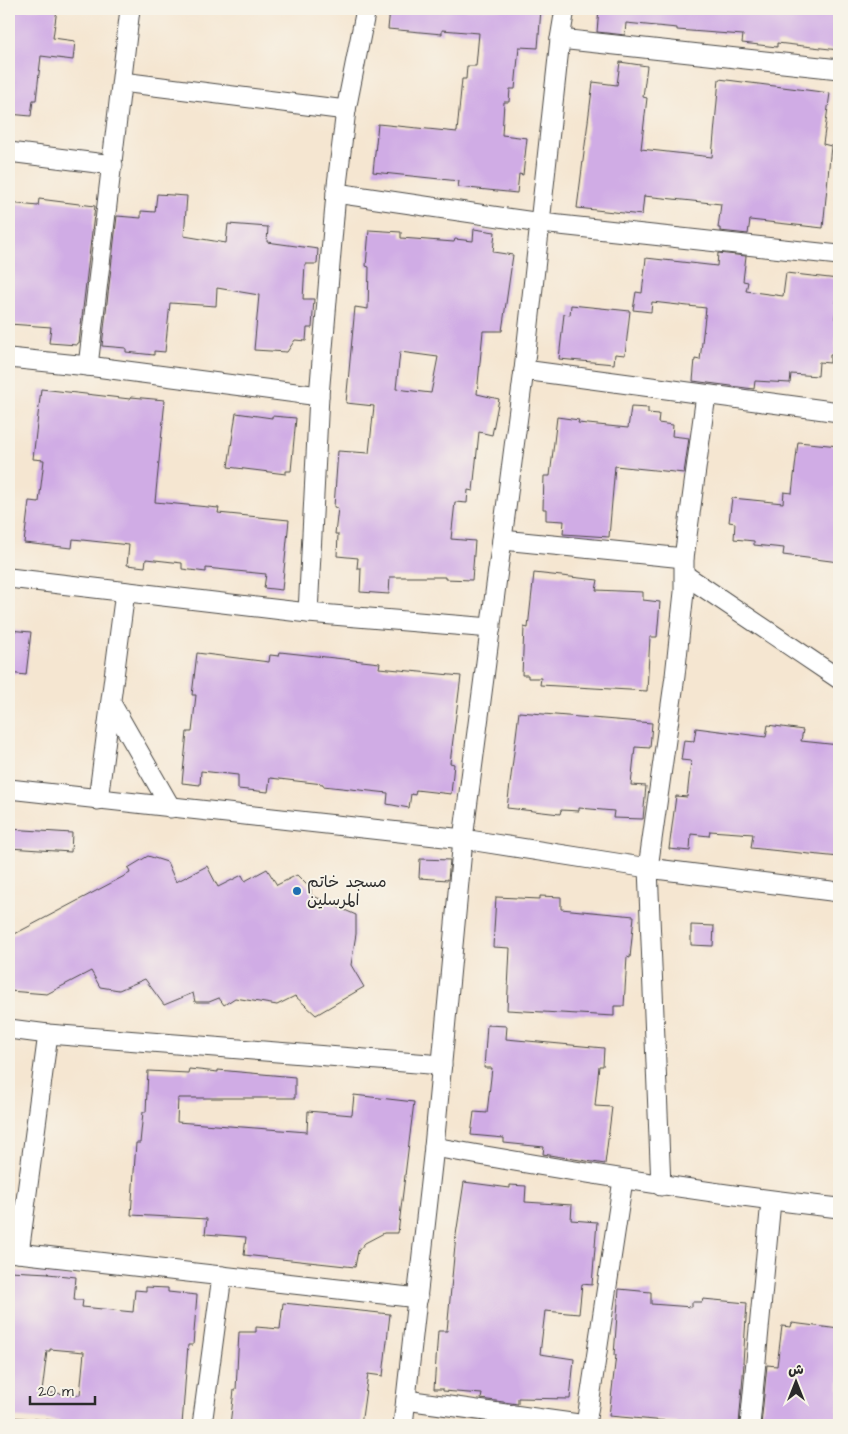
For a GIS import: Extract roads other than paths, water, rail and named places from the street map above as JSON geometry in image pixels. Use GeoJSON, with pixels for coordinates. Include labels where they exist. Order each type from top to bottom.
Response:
{"type":"FeatureCollection","features":[{"type":"Feature","properties":{"kind":"street"},"geometry":{"type":"LineString","coordinates":[[88,366],[130,9]]}},
{"type":"Feature","properties":{"kind":"street"},"geometry":{"type":"LineString","coordinates":[[308,613],[319,396],[336,193],[346,110],[366,9]]}},
{"type":"Feature","properties":{"kind":"street"},"geometry":{"type":"LineString","coordinates":[[403,1425],[434,1147],[463,839],[524,370],[565,9]]}},
{"type":"Feature","properties":{"kind":"street"},"geometry":{"type":"LineString","coordinates":[[560,40],[839,69]]}},
{"type":"Feature","properties":{"kind":"street"},"geometry":{"type":"LineString","coordinates":[[122,82],[346,110]]}},
{"type":"Feature","properties":{"kind":"street"},"geometry":{"type":"LineString","coordinates":[[9,152],[113,165]]}},
{"type":"Feature","properties":{"kind":"street"},"geometry":{"type":"LineString","coordinates":[[336,193],[541,223],[839,255]]}},
{"type":"Feature","properties":{"kind":"street"},"geometry":{"type":"LineString","coordinates":[[9,358],[88,366],[319,396]]}},
{"type":"Feature","properties":{"kind":"street"},"geometry":{"type":"LineString","coordinates":[[524,370],[839,412]]}},
{"type":"Feature","properties":{"kind":"street"},"geometry":{"type":"LineString","coordinates":[[661,1186],[648,868],[675,676],[685,567],[706,395]]}},
{"type":"Feature","properties":{"kind":"street"},"geometry":{"type":"LineString","coordinates":[[502,540],[685,567],[839,680]]}},
{"type":"Feature","properties":{"kind":"street"},"geometry":{"type":"LineString","coordinates":[[9,578],[308,613],[491,628]]}},
{"type":"Feature","properties":{"kind":"street"},"geometry":{"type":"LineString","coordinates":[[98,800],[125,592]]}},
{"type":"Feature","properties":{"kind":"street"},"geometry":{"type":"LineString","coordinates":[[111,703],[171,808]]}},
{"type":"Feature","properties":{"kind":"street"},"geometry":{"type":"LineString","coordinates":[[9,789],[463,839],[648,868],[839,892]]}},
{"type":"Feature","properties":{"kind":"street"},"geometry":{"type":"LineString","coordinates":[[9,1029],[48,1034],[442,1065]]}},
{"type":"Feature","properties":{"kind":"street"},"geometry":{"type":"LineString","coordinates":[[48,1034],[14,1253],[418,1298]]}},
{"type":"Feature","properties":{"kind":"street"},"geometry":{"type":"LineString","coordinates":[[434,1147],[661,1186],[839,1208]]}},
{"type":"Feature","properties":{"kind":"street"},"geometry":{"type":"LineString","coordinates":[[406,1400],[586,1425],[623,1180]]}},
{"type":"Feature","properties":{"kind":"street"},"geometry":{"type":"LineString","coordinates":[[750,1425],[771,1201]]}},
{"type":"Feature","properties":{"kind":"street"},"geometry":{"type":"LineString","coordinates":[[202,1425],[222,1276]]}},
{"type":"Feature","properties":{"kind":"place","name":"مسجد خاتم المرسلين"},"geometry":{"type":"Point","coordinates":[297,891]}}]}
